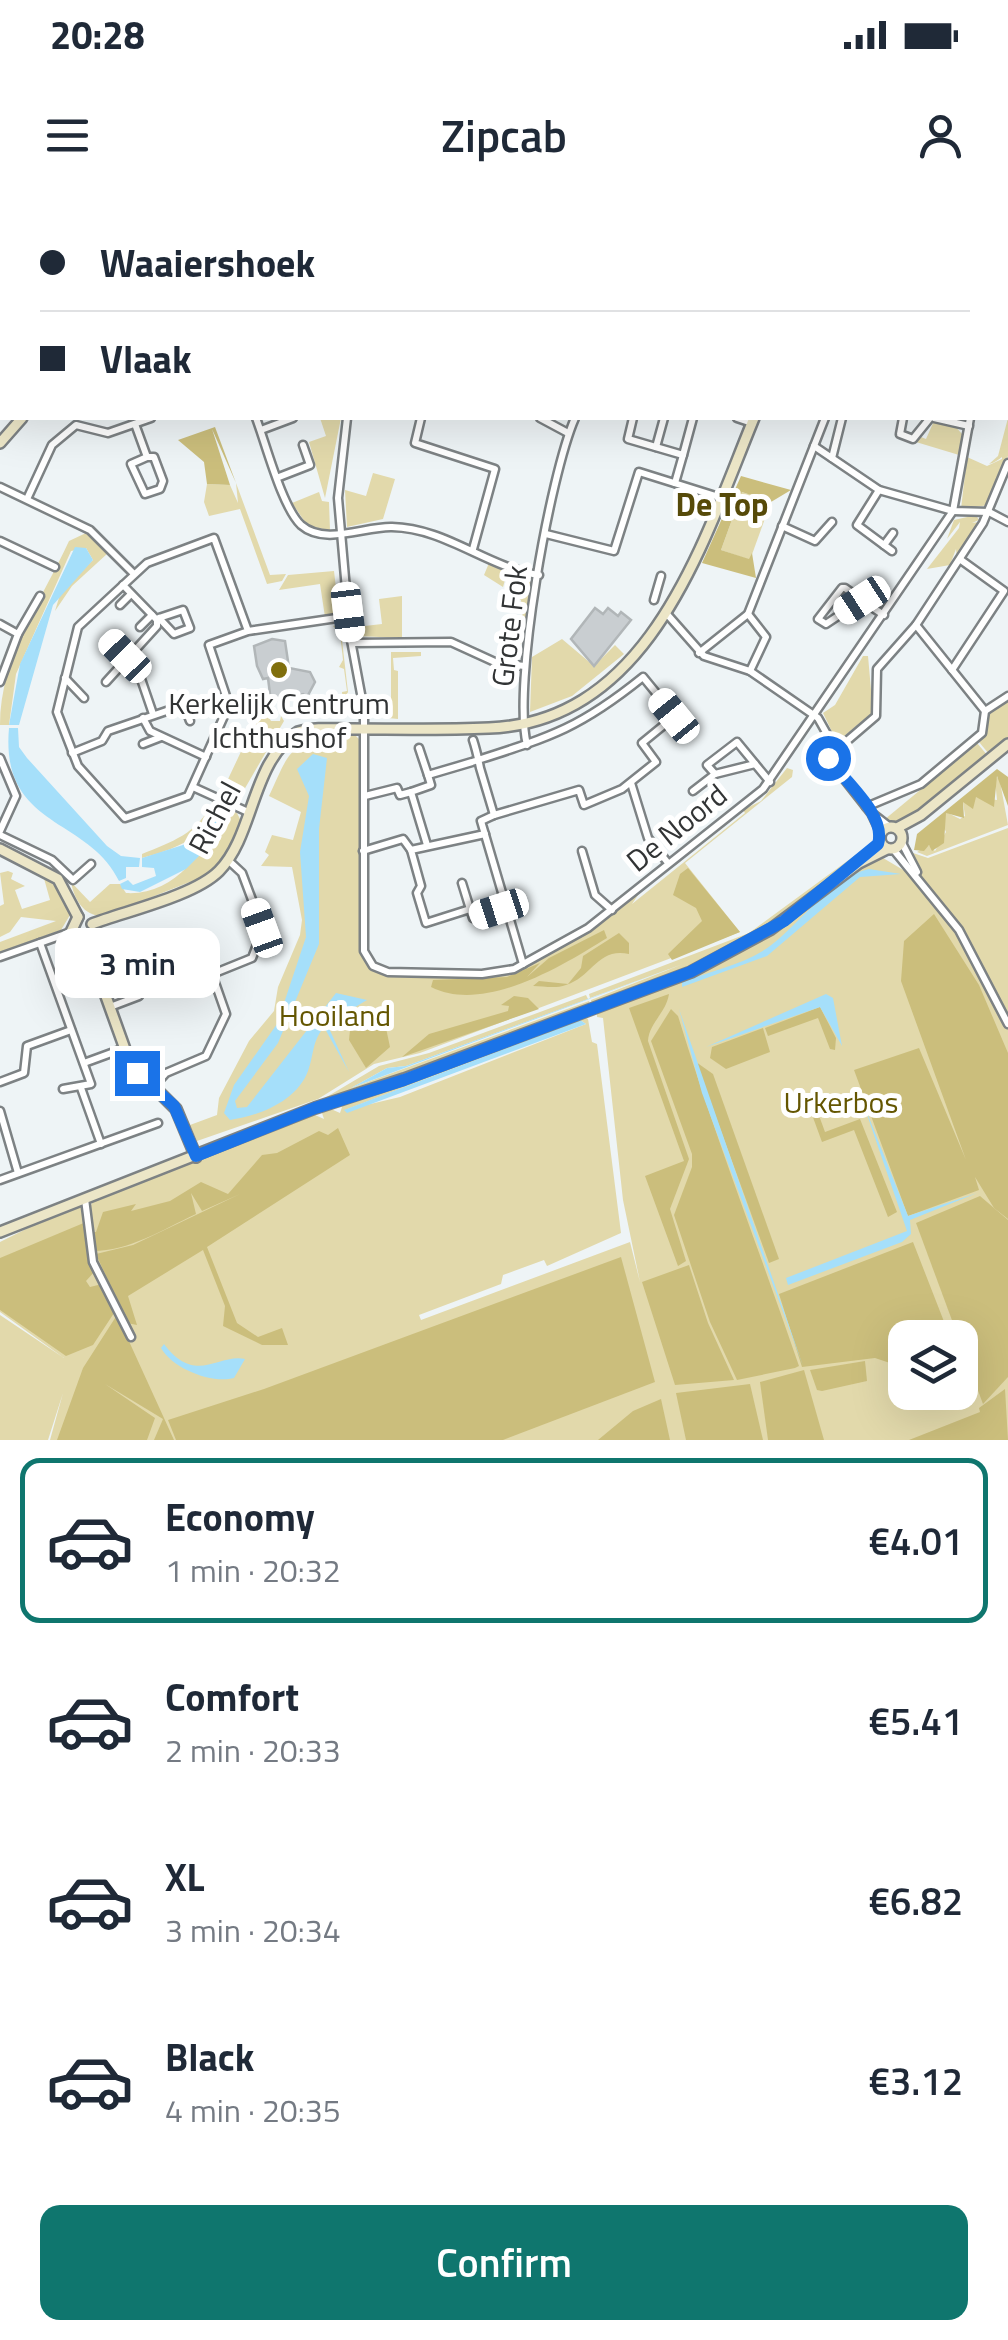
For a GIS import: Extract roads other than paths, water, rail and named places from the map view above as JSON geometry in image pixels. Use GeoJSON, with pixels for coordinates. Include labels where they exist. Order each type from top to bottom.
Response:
{"type":"FeatureCollection","features":[{"type":"Feature","properties":{"kind":"street"},"geometry":{"type":"LineString","coordinates":[[0,444],[20,420]]}},
{"type":"Feature","properties":{"kind":"street"},"geometry":{"type":"LineString","coordinates":[[27,499],[51,447],[76,425],[107,434],[146,420]]}},
{"type":"Feature","properties":{"kind":"street"},"geometry":{"type":"LineString","coordinates":[[257,420],[302,525],[316,533],[398,527],[472,549],[505,568],[539,575]]}},
{"type":"Feature","properties":{"kind":"street"},"geometry":{"type":"LineString","coordinates":[[261,430],[287,420]]}},
{"type":"Feature","properties":{"kind":"street"},"geometry":{"type":"LineString","coordinates":[[346,420],[338,480],[340,533],[364,729],[363,851],[402,839],[411,850],[426,923],[470,909]]}},
{"type":"Feature","properties":{"kind":"street"},"geometry":{"type":"LineString","coordinates":[[421,420],[414,443],[495,469],[472,549]]}},
{"type":"Feature","properties":{"kind":"street"},"geometry":{"type":"LineString","coordinates":[[544,420],[568,433]]}},
{"type":"Feature","properties":{"kind":"street","name":"Grote Fok"},"geometry":{"type":"LineString","coordinates":[[527,744],[523,724],[525,666],[546,534],[574,420]]}},
{"type":"Feature","properties":{"kind":"street"},"geometry":{"type":"LineString","coordinates":[[633,420],[628,439],[682,455]]}},
{"type":"Feature","properties":{"kind":"street"},"geometry":{"type":"LineString","coordinates":[[656,448],[663,420]]}},
{"type":"Feature","properties":{"kind":"street"},"geometry":{"type":"LineString","coordinates":[[692,420],[675,483],[722,498]]}},
{"type":"Feature","properties":{"kind":"street"},"geometry":{"type":"LineString","coordinates":[[364,729],[523,724],[578,705],[609,684],[632,660],[675,594],[722,498],[753,420]]}},
{"type":"Feature","properties":{"kind":"street"},"geometry":{"type":"LineString","coordinates":[[699,652],[748,614],[823,420]]}},
{"type":"Feature","properties":{"kind":"street"},"geometry":{"type":"LineString","coordinates":[[832,458],[842,420]]}},
{"type":"Feature","properties":{"kind":"street","name":"De Noord"},"geometry":{"type":"LineString","coordinates":[[904,420],[900,434],[912,439],[930,420]]}},
{"type":"Feature","properties":{"kind":"street","name":"De Noord"},"geometry":{"type":"LineString","coordinates":[[363,851],[364,951],[373,966],[393,972],[493,974],[570,940],[770,782],[954,511],[969,422]]}},
{"type":"Feature","properties":{"kind":"street"},"geometry":{"type":"LineString","coordinates":[[135,424],[147,457]]}},
{"type":"Feature","properties":{"kind":"street"},"geometry":{"type":"LineString","coordinates":[[279,476],[310,465],[303,445]]}},
{"type":"Feature","properties":{"kind":"street"},"geometry":{"type":"LineString","coordinates":[[814,446],[879,490],[954,511],[989,512],[1008,522]]}},
{"type":"Feature","properties":{"kind":"street"},"geometry":{"type":"LineString","coordinates":[[147,457],[154,458],[163,484],[144,494],[131,464],[147,457]]}},
{"type":"Feature","properties":{"kind":"street"},"geometry":{"type":"LineString","coordinates":[[828,749],[841,746],[876,716],[877,669],[916,625],[960,560],[989,512],[1008,464]]}},
{"type":"Feature","properties":{"kind":"street","name":"Grote Fok"},"geometry":{"type":"LineString","coordinates":[[546,534],[614,550],[639,472],[675,483]]}},
{"type":"Feature","properties":{"kind":"street"},"geometry":{"type":"LineString","coordinates":[[0,487],[90,530],[134,574]]}},
{"type":"Feature","properties":{"kind":"street"},"geometry":{"type":"LineString","coordinates":[[879,490],[856,525],[892,551]]}},
{"type":"Feature","properties":{"kind":"street"},"geometry":{"type":"LineString","coordinates":[[782,526],[814,543],[832,522]]}},
{"type":"Feature","properties":{"kind":"street"},"geometry":{"type":"LineString","coordinates":[[884,545],[892,533]]}},
{"type":"Feature","properties":{"kind":"street"},"geometry":{"type":"LineString","coordinates":[[248,630],[214,538],[146,562],[78,627],[58,712],[78,766],[127,819],[184,800],[206,758],[230,705],[208,645],[248,630],[337,618]]}},
{"type":"Feature","properties":{"kind":"street"},"geometry":{"type":"LineString","coordinates":[[0,541],[55,567]]}},
{"type":"Feature","properties":{"kind":"street"},"geometry":{"type":"LineString","coordinates":[[952,670],[1004,591],[960,560]]}},
{"type":"Feature","properties":{"kind":"street"},"geometry":{"type":"LineString","coordinates":[[654,600],[661,576]]}},
{"type":"Feature","properties":{"kind":"street"},"geometry":{"type":"LineString","coordinates":[[123,585],[156,618],[174,634],[190,628],[182,610],[156,618],[140,627]]}},
{"type":"Feature","properties":{"kind":"street"},"geometry":{"type":"LineString","coordinates":[[657,589],[675,594]]}},
{"type":"Feature","properties":{"kind":"street"},"geometry":{"type":"LineString","coordinates":[[862,600],[826,624],[818,618],[839,589],[862,600],[884,616]]}},
{"type":"Feature","properties":{"kind":"street"},"geometry":{"type":"LineString","coordinates":[[120,605],[132,594]]}},
{"type":"Feature","properties":{"kind":"street"},"geometry":{"type":"LineString","coordinates":[[0,682],[18,634],[40,596]]}},
{"type":"Feature","properties":{"kind":"street"},"geometry":{"type":"LineString","coordinates":[[665,612],[699,652],[750,671],[815,716],[826,731],[830,761],[975,956],[1008,1024]]}},
{"type":"Feature","properties":{"kind":"street"},"geometry":{"type":"LineString","coordinates":[[748,614],[766,637],[750,671]]}},
{"type":"Feature","properties":{"kind":"street"},"geometry":{"type":"LineString","coordinates":[[106,682],[157,626],[156,618]]}},
{"type":"Feature","properties":{"kind":"street"},"geometry":{"type":"LineString","coordinates":[[0,624],[18,634]]}},
{"type":"Feature","properties":{"kind":"street"},"geometry":{"type":"LineString","coordinates":[[0,1232],[712,962],[784,921],[859,864],[917,787],[982,735],[985,711],[916,625]]}},
{"type":"Feature","properties":{"kind":"street"},"geometry":{"type":"LineString","coordinates":[[110,640],[143,684],[153,714]]}},
{"type":"Feature","properties":{"kind":"street"},"geometry":{"type":"LineString","coordinates":[[353,644],[451,642],[497,662],[525,666]]}},
{"type":"Feature","properties":{"kind":"street"},"geometry":{"type":"LineString","coordinates":[[64,677],[84,698]]}},
{"type":"Feature","properties":{"kind":"street"},"geometry":{"type":"LineString","coordinates":[[428,775],[587,721],[644,677],[674,716],[642,743],[656,762],[631,783],[584,805],[579,790],[481,821],[523,964]]}},
{"type":"Feature","properties":{"kind":"street"},"geometry":{"type":"LineString","coordinates":[[985,711],[1008,696]]}},
{"type":"Feature","properties":{"kind":"street"},"geometry":{"type":"LineString","coordinates":[[72,753],[102,741],[108,732],[153,714],[184,706],[190,721]]}},
{"type":"Feature","properties":{"kind":"street"},"geometry":{"type":"LineString","coordinates":[[144,718],[148,730],[206,758]]}},
{"type":"Feature","properties":{"kind":"street","name":"Richel"},"geometry":{"type":"LineString","coordinates":[[92,924],[200,884],[227,859],[274,758],[291,736],[306,730],[364,729]]}},
{"type":"Feature","properties":{"kind":"street"},"geometry":{"type":"LineString","coordinates":[[144,744],[162,737]]}},
{"type":"Feature","properties":{"kind":"street"},"geometry":{"type":"LineString","coordinates":[[473,740],[494,815]]}},
{"type":"Feature","properties":{"kind":"street","name":"De Noord"},"geometry":{"type":"LineString","coordinates":[[715,774],[708,765],[737,742],[770,782]]}},
{"type":"Feature","properties":{"kind":"street"},"geometry":{"type":"LineString","coordinates":[[885,830],[921,815],[1008,744]]}},
{"type":"Feature","properties":{"kind":"street"},"geometry":{"type":"LineString","coordinates":[[365,796],[398,788],[400,796],[431,786],[419,748]]}},
{"type":"Feature","properties":{"kind":"street"},"geometry":{"type":"LineString","coordinates":[[0,758],[16,796],[0,833],[52,860],[72,880],[91,864]]}},
{"type":"Feature","properties":{"kind":"street","name":"De Noord"},"geometry":{"type":"LineString","coordinates":[[693,791],[715,774],[755,764]]}},
{"type":"Feature","properties":{"kind":"street"},"geometry":{"type":"LineString","coordinates":[[631,783],[648,838],[668,863]]}},
{"type":"Feature","properties":{"kind":"street"},"geometry":{"type":"LineString","coordinates":[[192,786],[248,812]]}},
{"type":"Feature","properties":{"kind":"street"},"geometry":{"type":"LineString","coordinates":[[411,792],[428,845]]}},
{"type":"Feature","properties":{"kind":"street"},"geometry":{"type":"LineString","coordinates":[[411,850],[442,840],[450,845],[485,834]]}},
{"type":"Feature","properties":{"kind":"street"},"geometry":{"type":"LineString","coordinates":[[0,850],[58,879],[78,917],[92,924],[85,938],[133,1068],[178,1111],[196,1156]]}},
{"type":"Feature","properties":{"kind":"street","name":"De Noord"},"geometry":{"type":"LineString","coordinates":[[582,851],[595,894],[612,910]]}},
{"type":"Feature","properties":{"kind":"street"},"geometry":{"type":"LineString","coordinates":[[110,1007],[139,996],[152,971],[167,965],[202,976],[250,960],[263,932],[242,873],[227,859]]}},
{"type":"Feature","properties":{"kind":"street"},"geometry":{"type":"LineString","coordinates":[[462,883],[473,918],[506,907]]}},
{"type":"Feature","properties":{"kind":"street"},"geometry":{"type":"LineString","coordinates":[[71,932],[78,917]]}},
{"type":"Feature","properties":{"kind":"street"},"geometry":{"type":"LineString","coordinates":[[0,957],[71,932],[85,938]]}},
{"type":"Feature","properties":{"kind":"street"},"geometry":{"type":"LineString","coordinates":[[40,943],[91,1084],[63,1089]]}},
{"type":"Feature","properties":{"kind":"street"},"geometry":{"type":"LineString","coordinates":[[153,1087],[166,1073],[206,1056],[226,1014],[212,974]]}},
{"type":"Feature","properties":{"kind":"street"},"geometry":{"type":"LineString","coordinates":[[0,1082],[24,1073],[28,1046],[71,1030]]}},
{"type":"Feature","properties":{"kind":"street"},"geometry":{"type":"LineString","coordinates":[[84,1063],[125,1048]]}},
{"type":"Feature","properties":{"kind":"street"},"geometry":{"type":"LineString","coordinates":[[81,1088],[101,1144]]}},
{"type":"Feature","properties":{"kind":"street"},"geometry":{"type":"LineString","coordinates":[[0,1112],[18,1173]]}},
{"type":"Feature","properties":{"kind":"street"},"geometry":{"type":"LineString","coordinates":[[0,1180],[158,1123]]}},
{"type":"Feature","properties":{"kind":"street"},"geometry":{"type":"LineString","coordinates":[[85,1198],[93,1262],[130,1336]]}},
{"type":"Feature","properties":{"kind":"water"},"geometry":{"type":"Polygon","coordinates":[[[75,547],[86,548],[93,560],[53,605],[19,725],[9,725],[20,664],[75,547]]]}},
{"type":"Feature","properties":{"kind":"water"},"geometry":{"type":"Polygon","coordinates":[[[9,728],[18,728],[19,747],[27,758],[107,846],[121,856],[140,858],[139,867],[126,867],[126,878],[119,881],[105,860],[87,844],[32,804],[18,785],[10,761],[9,728]]]}},
{"type":"Feature","properties":{"kind":"water"},"geometry":{"type":"Polygon","coordinates":[[[313,754],[327,758],[319,829],[319,944],[278,1043],[235,1101],[237,1108],[247,1107],[336,993],[367,1000],[327,1024],[349,1072],[324,1027],[308,1071],[295,1091],[265,1111],[230,1120],[224,1113],[234,1085],[277,1024],[306,937],[300,852],[309,796],[297,769],[313,754]]]}},
{"type":"Feature","properties":{"kind":"water"},"geometry":{"type":"Polygon","coordinates":[[[215,810],[220,817],[204,851],[186,869],[140,892],[122,889],[120,884],[128,880],[133,885],[156,876],[154,868],[142,867],[142,858],[186,844],[215,810]]]}},
{"type":"Feature","properties":{"kind":"water"},"geometry":{"type":"Polygon","coordinates":[[[869,869],[901,874],[860,877],[767,956],[682,987],[682,982],[760,952],[829,891],[869,869]]]}},
{"type":"Feature","properties":{"kind":"water"},"geometry":{"type":"Polygon","coordinates":[[[683,964],[351,1088],[387,1068],[406,1066],[683,964]]]}},
{"type":"Feature","properties":{"kind":"water"},"geometry":{"type":"Polygon","coordinates":[[[826,994],[833,998],[842,1046],[820,1007],[706,1047],[826,994]]]}},
{"type":"Feature","properties":{"kind":"water"},"geometry":{"type":"Polygon","coordinates":[[[679,1009],[803,1366],[702,1093],[679,1009]]]}},
{"type":"Feature","properties":{"kind":"water"},"geometry":{"type":"Polygon","coordinates":[[[580,1020],[586,1024],[347,1113],[344,1110],[580,1020]]]}},
{"type":"Feature","properties":{"kind":"water"},"geometry":{"type":"Polygon","coordinates":[[[862,1100],[908,1216],[977,1193],[910,1220],[911,1234],[902,1242],[788,1285],[786,1278],[907,1231],[862,1100]]]}},
{"type":"Feature","properties":{"kind":"water"},"geometry":{"type":"Polygon","coordinates":[[[164,1344],[175,1356],[196,1366],[245,1359],[234,1378],[215,1379],[174,1362],[161,1348],[164,1344]]]}},
{"type":"Feature","properties":{"kind":"place","name":"Kerkelijk Centrum Ichthushof"},"geometry":{"type":"Point","coordinates":[279,670]}},
{"type":"Feature","properties":{"kind":"district","name":"De Top"},"geometry":{"type":"Point","coordinates":[722,505]}},
{"type":"Feature","properties":{"kind":"park label","name":"Hooiland"},"geometry":{"type":"Point","coordinates":[335,1016]}},
{"type":"Feature","properties":{"kind":"park label","name":"Urkerbos"},"geometry":{"type":"Point","coordinates":[841,1103]}}]}
